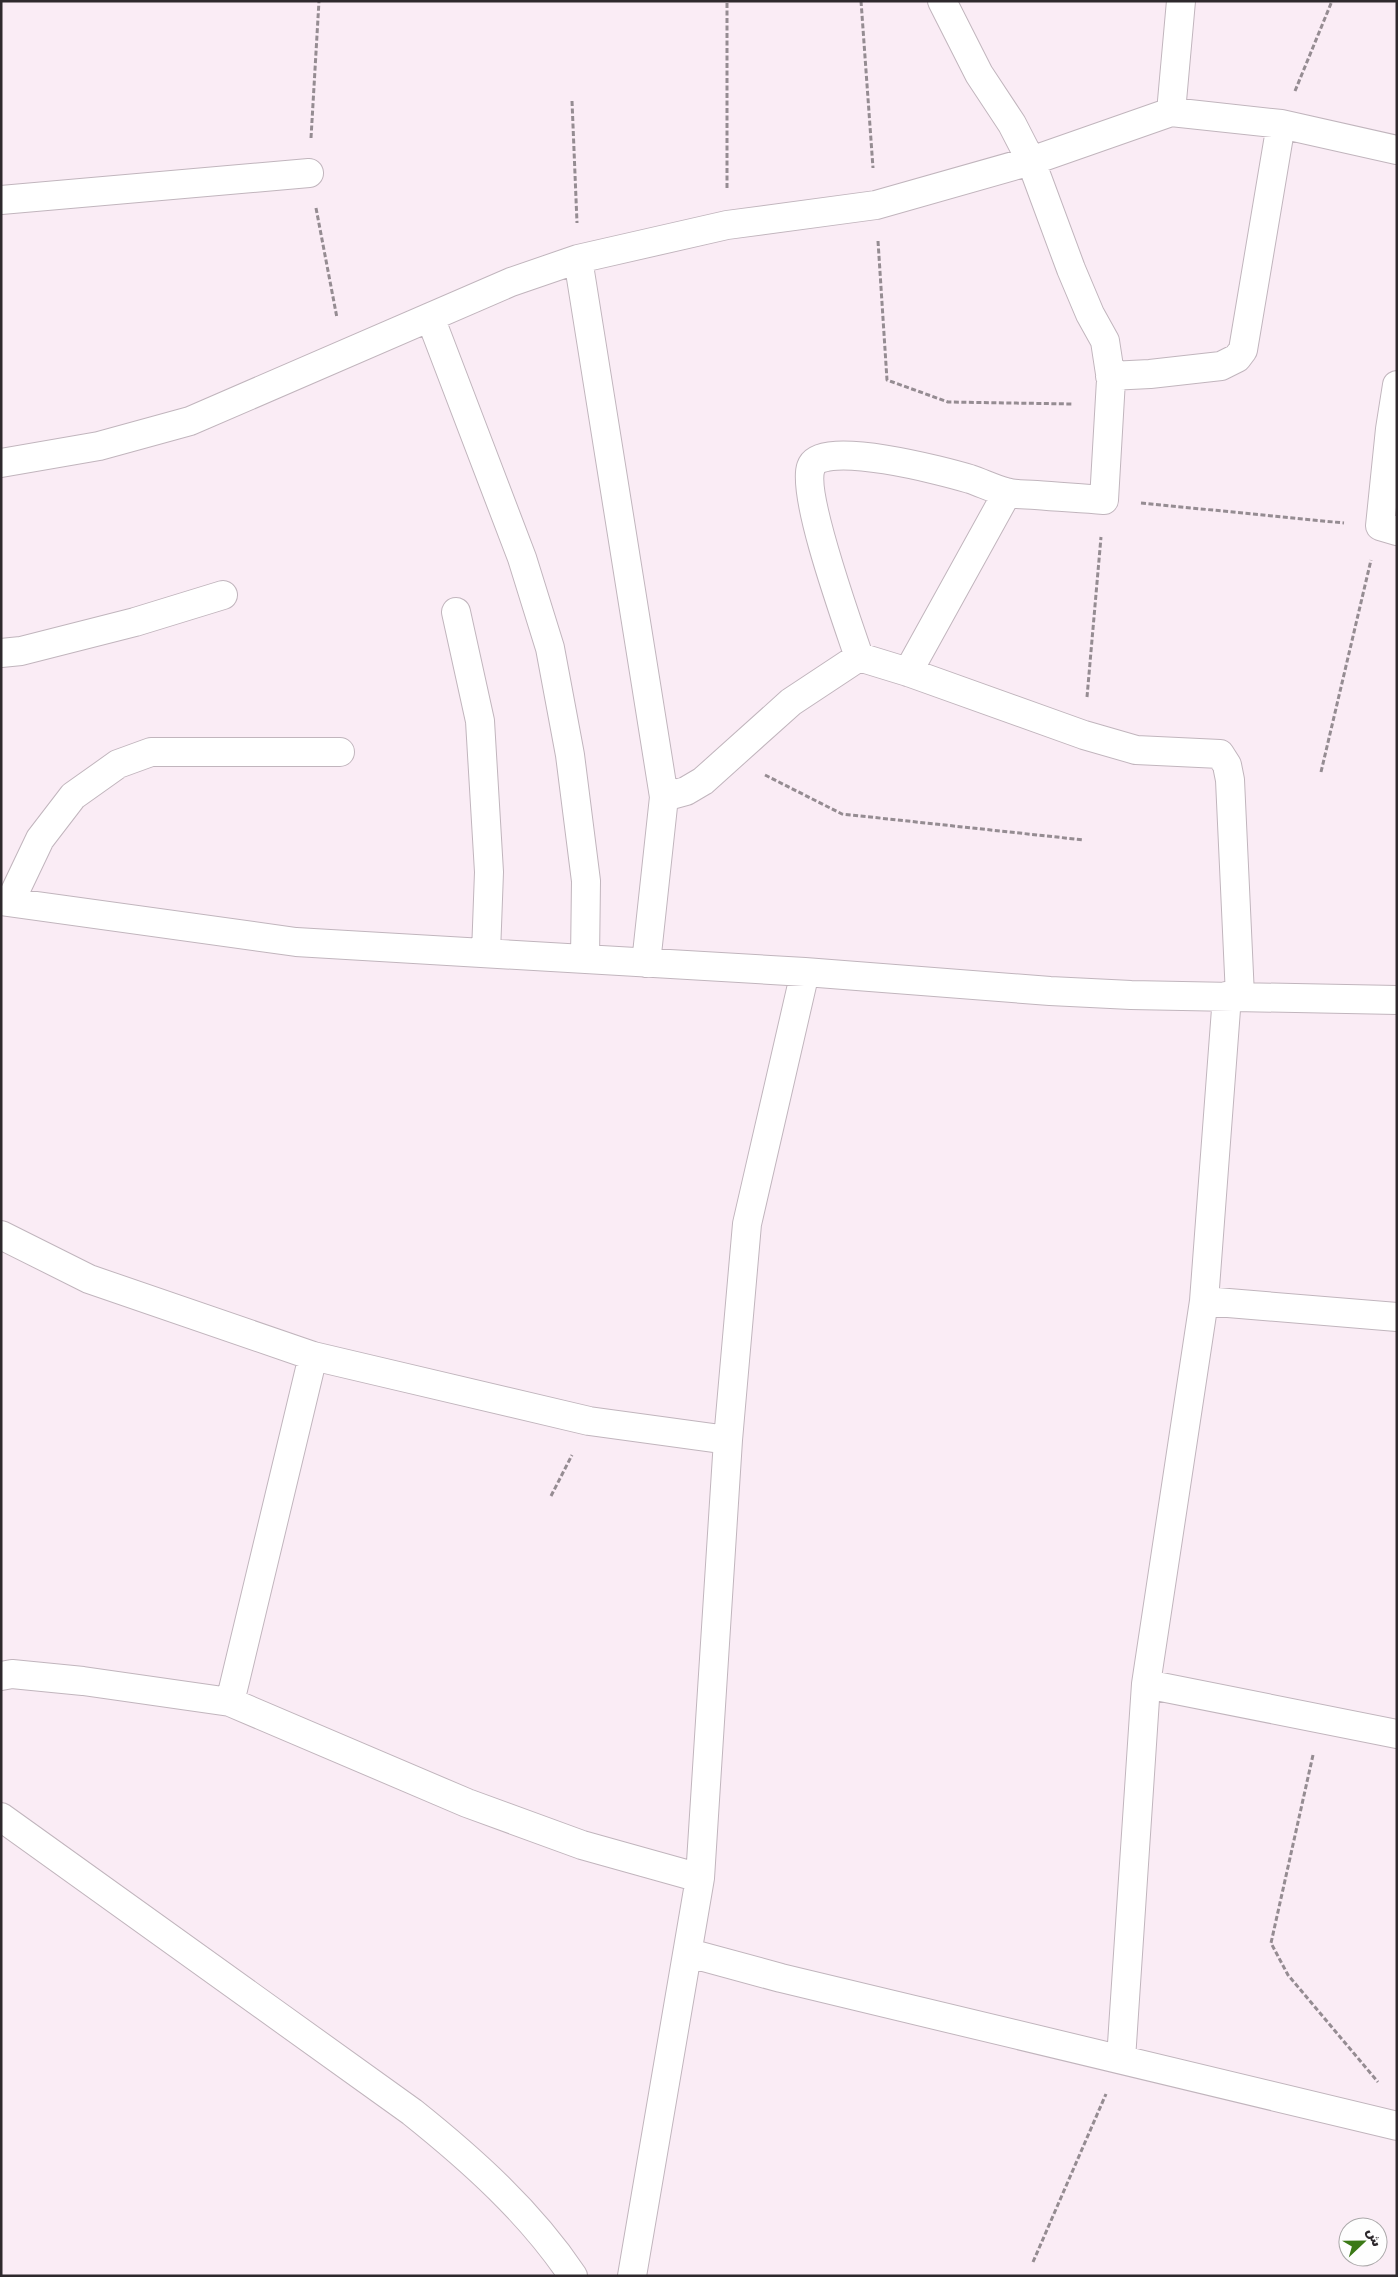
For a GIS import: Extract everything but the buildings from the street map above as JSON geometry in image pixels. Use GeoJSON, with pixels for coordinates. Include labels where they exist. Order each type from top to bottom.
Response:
{"type":"FeatureCollection","features":[{"type":"Feature","properties":{"kind":"street"},"geometry":{"type":"LineString","coordinates":[[860,657],[828,564],[813,500],[809,474],[811,465],[825,457],[836,454],[882,459],[969,479],[1007,493],[1104,500],[1111,405],[1110,376],[1105,341],[1090,314],[1071,270],[1031,161],[1012,124],[978,74],[942,1]]}},
{"type":"Feature","properties":{"kind":"street"},"geometry":{"type":"LineString","coordinates":[[1171,112],[1181,1]]}},
{"type":"Feature","properties":{"kind":"street"},"geometry":{"type":"LineString","coordinates":[[1,462],[99,446],[190,421],[511,282],[578,259],[726,225],[876,205],[1031,161],[1171,112],[1282,124],[1397,150]]}},
{"type":"Feature","properties":{"kind":"street"},"geometry":{"type":"LineString","coordinates":[[1110,376],[1150,374],[1221,366],[1236,358],[1242,350],[1282,124]]}},
{"type":"Feature","properties":{"kind":"street"},"geometry":{"type":"LineString","coordinates":[[1,200],[309,173]]}},
{"type":"Feature","properties":{"kind":"street"},"geometry":{"type":"LineString","coordinates":[[578,259],[650,722],[664,797],[646,963]]}},
{"type":"Feature","properties":{"kind":"street"},"geometry":{"type":"LineString","coordinates":[[430,317],[522,558],[550,648],[570,755],[586,881],[585,959]]}},
{"type":"Feature","properties":{"kind":"street"},"geometry":{"type":"LineString","coordinates":[[1388,529],[1390,430],[1397,385]]}},
{"type":"Feature","properties":{"kind":"street"},"geometry":{"type":"LineString","coordinates":[[908,672],[1007,493]]}},
{"type":"Feature","properties":{"kind":"street"},"geometry":{"type":"LineString","coordinates":[[1,653],[21,651],[135,622],[223,596]]}},
{"type":"Feature","properties":{"kind":"street"},"geometry":{"type":"LineString","coordinates":[[456,612],[480,721],[489,872],[486,953]]}},
{"type":"Feature","properties":{"kind":"street"},"geometry":{"type":"LineString","coordinates":[[664,797],[686,791],[703,782],[791,702],[860,657]]}},
{"type":"Feature","properties":{"kind":"street"},"geometry":{"type":"LineString","coordinates":[[860,657],[908,672],[1084,735],[1136,750],[1213,752],[1220,754],[1224,758],[1230,780],[1234,996],[1204,1301],[1146,1684],[1121,2059]]}},
{"type":"Feature","properties":{"kind":"street"},"geometry":{"type":"LineString","coordinates":[[340,752],[151,752],[118,764],[73,796],[40,839],[5,901],[296,942],[805,972],[1050,991],[1397,1000]]}},
{"type":"Feature","properties":{"kind":"street"},"geometry":{"type":"LineString","coordinates":[[632,2276],[689,1953],[700,1878],[728,1440],[747,1224],[805,972]]}},
{"type":"Feature","properties":{"kind":"street"},"geometry":{"type":"LineString","coordinates":[[1,1235],[89,1279],[313,1356],[589,1421],[728,1440]]}},
{"type":"Feature","properties":{"kind":"street"},"geometry":{"type":"LineString","coordinates":[[1204,1301],[1397,1316]]}},
{"type":"Feature","properties":{"kind":"street"},"geometry":{"type":"LineString","coordinates":[[230,1702],[313,1356]]}},
{"type":"Feature","properties":{"kind":"street"},"geometry":{"type":"LineString","coordinates":[[1,1676],[12,1674],[83,1681],[230,1702],[467,1803],[582,1845],[700,1878]]}},
{"type":"Feature","properties":{"kind":"street"},"geometry":{"type":"LineString","coordinates":[[1146,1684],[1397,1734]]}},
{"type":"Feature","properties":{"kind":"street"},"geometry":{"type":"LineString","coordinates":[[1,1818],[405,2107],[463,2153],[524,2214],[573,2276]]}},
{"type":"Feature","properties":{"kind":"street"},"geometry":{"type":"LineString","coordinates":[[689,1953],[781,1978],[1397,2126]]}},
{"type":"Feature","properties":{"kind":"path"},"geometry":{"type":"LineString","coordinates":[[319,1],[309,173],[344,355]]}},
{"type":"Feature","properties":{"kind":"path"},"geometry":{"type":"LineString","coordinates":[[726,225],[728,1]]}},
{"type":"Feature","properties":{"kind":"path"},"geometry":{"type":"LineString","coordinates":[[861,1],[887,380],[948,402],[1111,405]]}},
{"type":"Feature","properties":{"kind":"path"},"geometry":{"type":"LineString","coordinates":[[1282,124],[1332,1]]}},
{"type":"Feature","properties":{"kind":"path"},"geometry":{"type":"LineString","coordinates":[[572,101],[578,259]]}},
{"type":"Feature","properties":{"kind":"path"},"geometry":{"type":"LineString","coordinates":[[1084,735],[1104,500],[1388,529],[1320,772]]}},
{"type":"Feature","properties":{"kind":"path"},"geometry":{"type":"LineString","coordinates":[[729,757],[842,814],[1084,840]]}},
{"type":"Feature","properties":{"kind":"path"},"geometry":{"type":"LineString","coordinates":[[551,1496],[589,1421]]}},
{"type":"Feature","properties":{"kind":"path"},"geometry":{"type":"LineString","coordinates":[[1321,1720],[1271,1943],[1288,1975],[1384,2090]]}},
{"type":"Feature","properties":{"kind":"path"},"geometry":{"type":"LineString","coordinates":[[1033,2262],[1121,2059]]}}]}
